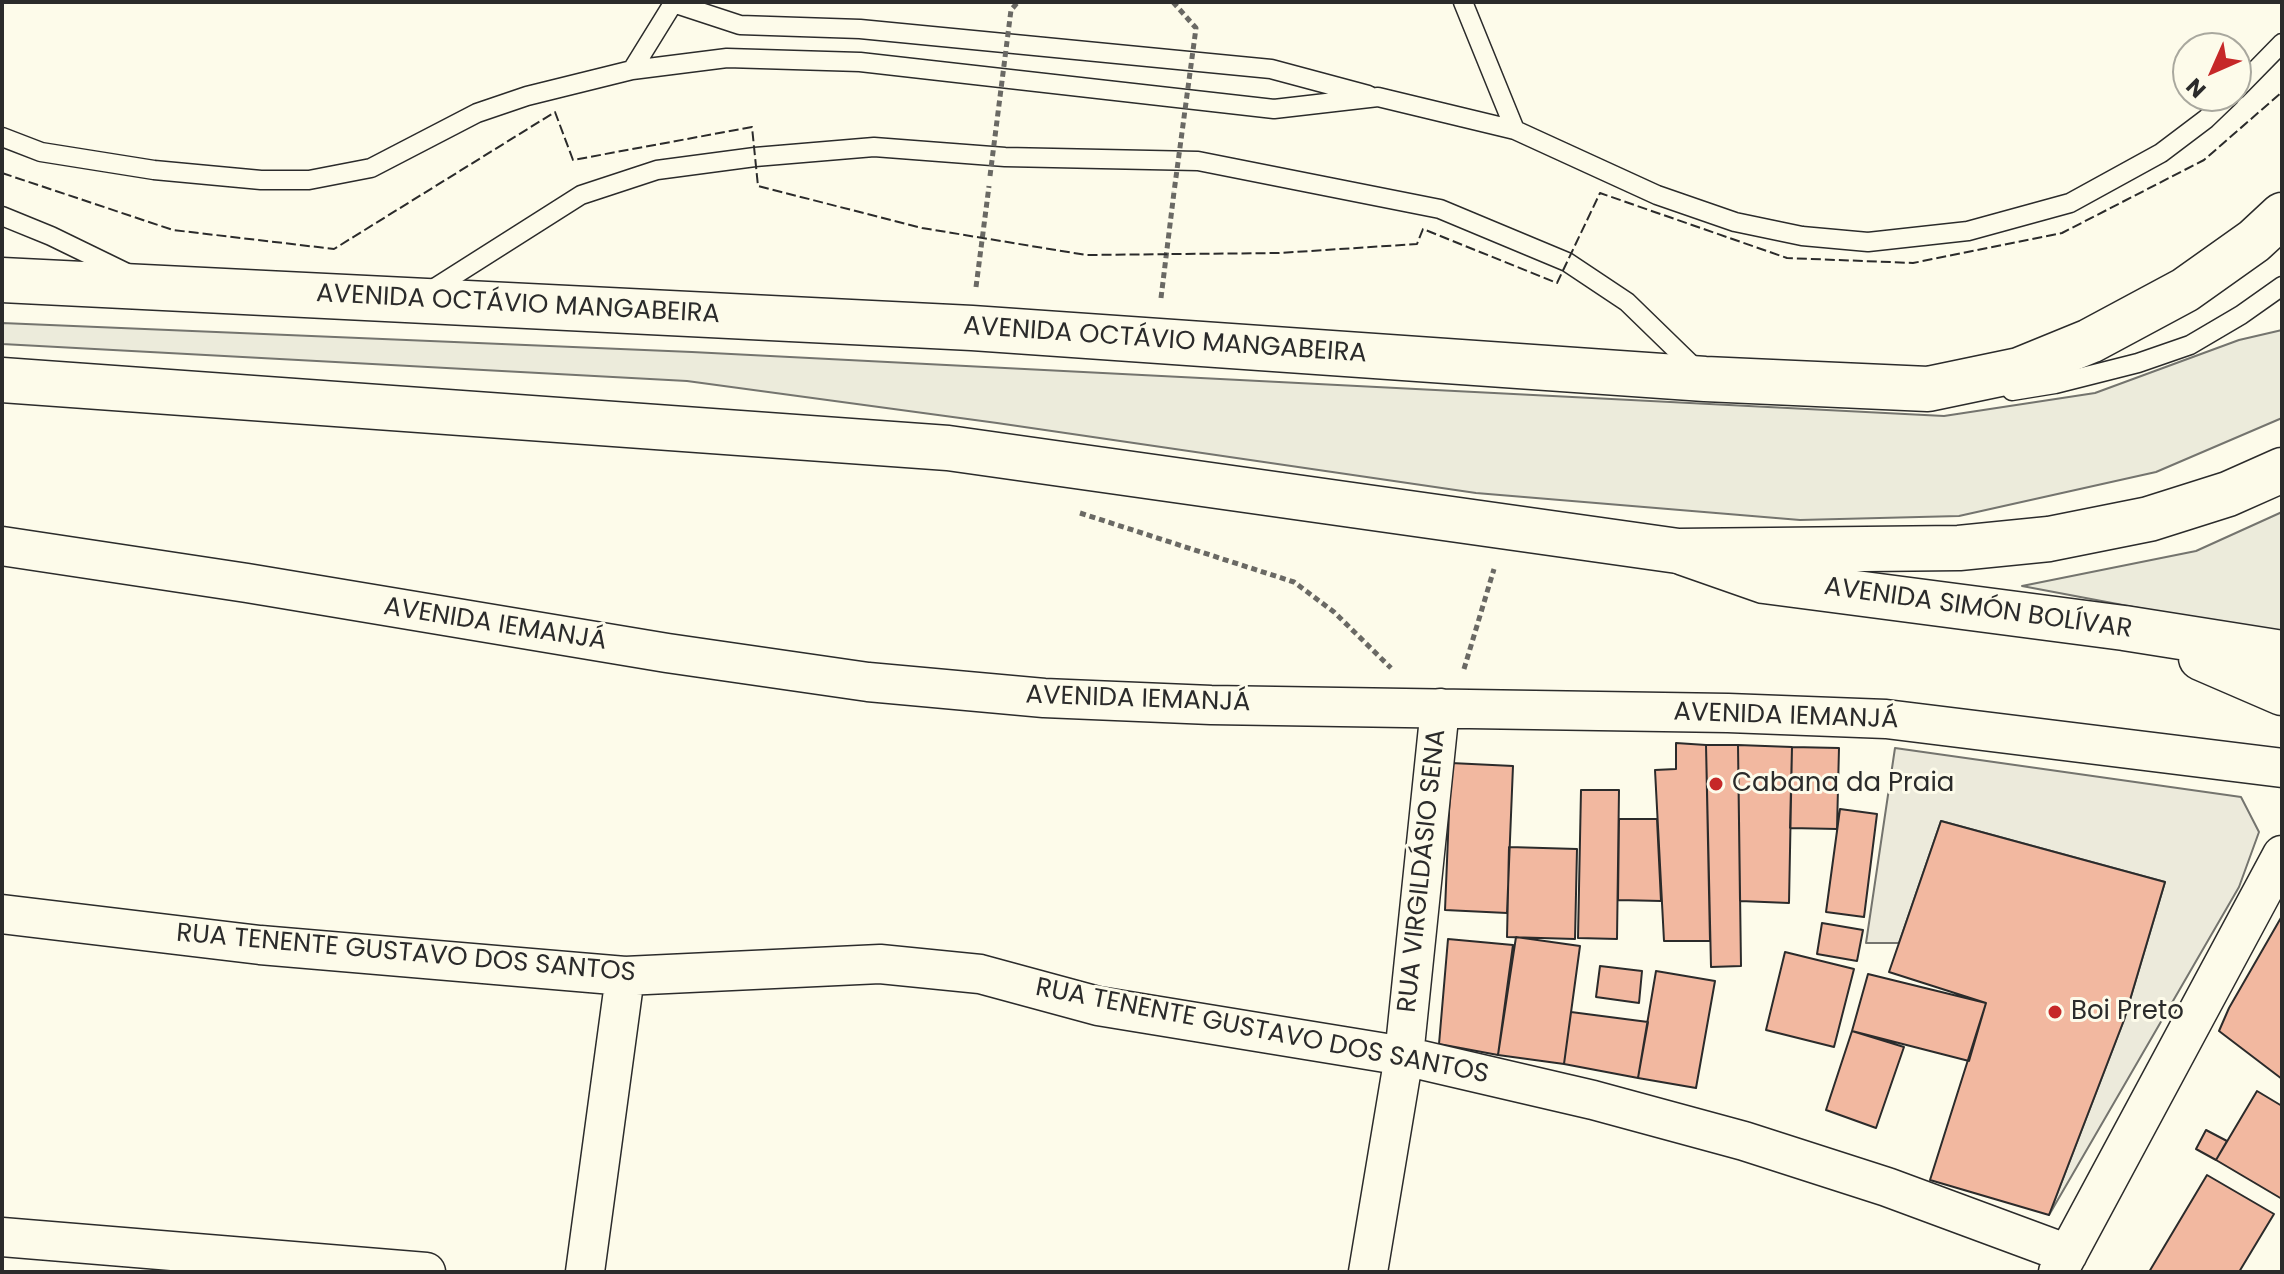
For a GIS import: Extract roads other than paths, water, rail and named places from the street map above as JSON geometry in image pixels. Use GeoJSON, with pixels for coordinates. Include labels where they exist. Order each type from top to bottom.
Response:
{"type":"FeatureCollection","features":[{"type":"Feature","properties":{"kind":"main road","name":"AVENIDA OCTÁVIO MANGABEIRA"},"geometry":{"type":"LineString","coordinates":[[2,280],[972,328],[1705,379],[1928,389],[2019,370],[2090,341],[2185,290],[2254,241],[2282,215]]}},
{"type":"Feature","properties":{"kind":"main road"},"geometry":{"type":"LineString","coordinates":[[2,380],[948,448],[1678,551],[1959,548],[2049,539],[2149,519],[2228,494],[2282,470]]}},
{"type":"Feature","properties":{"kind":"main road","name":"AVENIDA SIMÓN BOLÍVAR"},"geometry":{"type":"LineString","coordinates":[[1678,551],[1764,581],[2124,628],[2282,653]]}},
{"type":"Feature","properties":{"kind":"main road"},"geometry":{"type":"LineString","coordinates":[[2124,628],[2282,693]]}},
{"type":"Feature","properties":{"kind":"street","name":"AVENIDA IEMANJÁ"},"geometry":{"type":"LineString","coordinates":[[2,546],[247,583],[652,651],[868,682],[1044,698],[1211,705],[1728,713],[1886,719],[2282,768]]}},
{"type":"Feature","properties":{"kind":"street","name":"RUA VIRGILDÁSIO SENA"},"geometry":{"type":"LineString","coordinates":[[1368,1272],[1404,1056],[1446,708]]}},
{"type":"Feature","properties":{"kind":"street"},"geometry":{"type":"LineString","coordinates":[[2063,1263],[2282,855]]}},
{"type":"Feature","properties":{"kind":"street","name":"RUA TENENTE GUSTAVO DOS SANTOS"},"geometry":{"type":"LineString","coordinates":[[2,914],[260,945],[625,976],[880,964],[980,974],[1098,1006],[1404,1056],[1593,1100],[1744,1141],[1887,1187],[2063,1263]]}},
{"type":"Feature","properties":{"kind":"street"},"geometry":{"type":"LineString","coordinates":[[585,1272],[625,976]]}},
{"type":"Feature","properties":{"kind":"street"},"geometry":{"type":"LineString","coordinates":[[2,1237],[426,1272]]}},
{"type":"Feature","properties":{"kind":"lane"},"geometry":{"type":"LineString","coordinates":[[632,70],[674,2],[740,25],[860,29],[1271,69],[1515,130],[1657,195],[1735,222],[1802,236],[1868,242],[1968,231],[2070,203],[2161,153],[2213,112]]}},
{"type":"Feature","properties":{"kind":"lane"},"geometry":{"type":"LineString","coordinates":[[1463,2],[1515,130]]}},
{"type":"Feature","properties":{"kind":"lane"},"geometry":{"type":"LineString","coordinates":[[770,60],[777,26]]}},
{"type":"Feature","properties":{"kind":"lane"},"geometry":{"type":"LineString","coordinates":[[860,29],[860,62]]}},
{"type":"Feature","properties":{"kind":"lane"},"geometry":{"type":"LineString","coordinates":[[2252,74],[2282,43]]}},
{"type":"Feature","properties":{"kind":"lane"},"geometry":{"type":"LineString","coordinates":[[2,137],[41,152],[154,170],[261,180],[309,180],[371,168],[489,109],[527,96],[632,70],[727,58],[860,62],[1274,109],[1378,97]]}},
{"type":"Feature","properties":{"kind":"lane"},"geometry":{"type":"LineString","coordinates":[[416,300],[581,195],[657,170],[755,157],[874,147],[1005,157],[1198,161],[1440,209],[1567,262],[1627,302],[1705,379]]}},
{"type":"Feature","properties":{"kind":"lane"},"geometry":{"type":"LineString","coordinates":[[2,216],[154,286]]}},
{"type":"Feature","properties":{"kind":"lane"},"geometry":{"type":"LineString","coordinates":[[1928,389],[2001,392],[2055,384],[2138,363],[2190,345],[2282,286]]}},
{"type":"Feature","properties":{"kind":"lane"},"geometry":{"type":"LineString","coordinates":[[2228,494],[2282,453]]}},
{"type":"Feature","properties":{"kind":"place","name":"Cabana da Praia"},"geometry":{"type":"Point","coordinates":[1716,784]}},
{"type":"Feature","properties":{"kind":"place","name":"Boi Preto"},"geometry":{"type":"Point","coordinates":[2055,1012]}}]}
